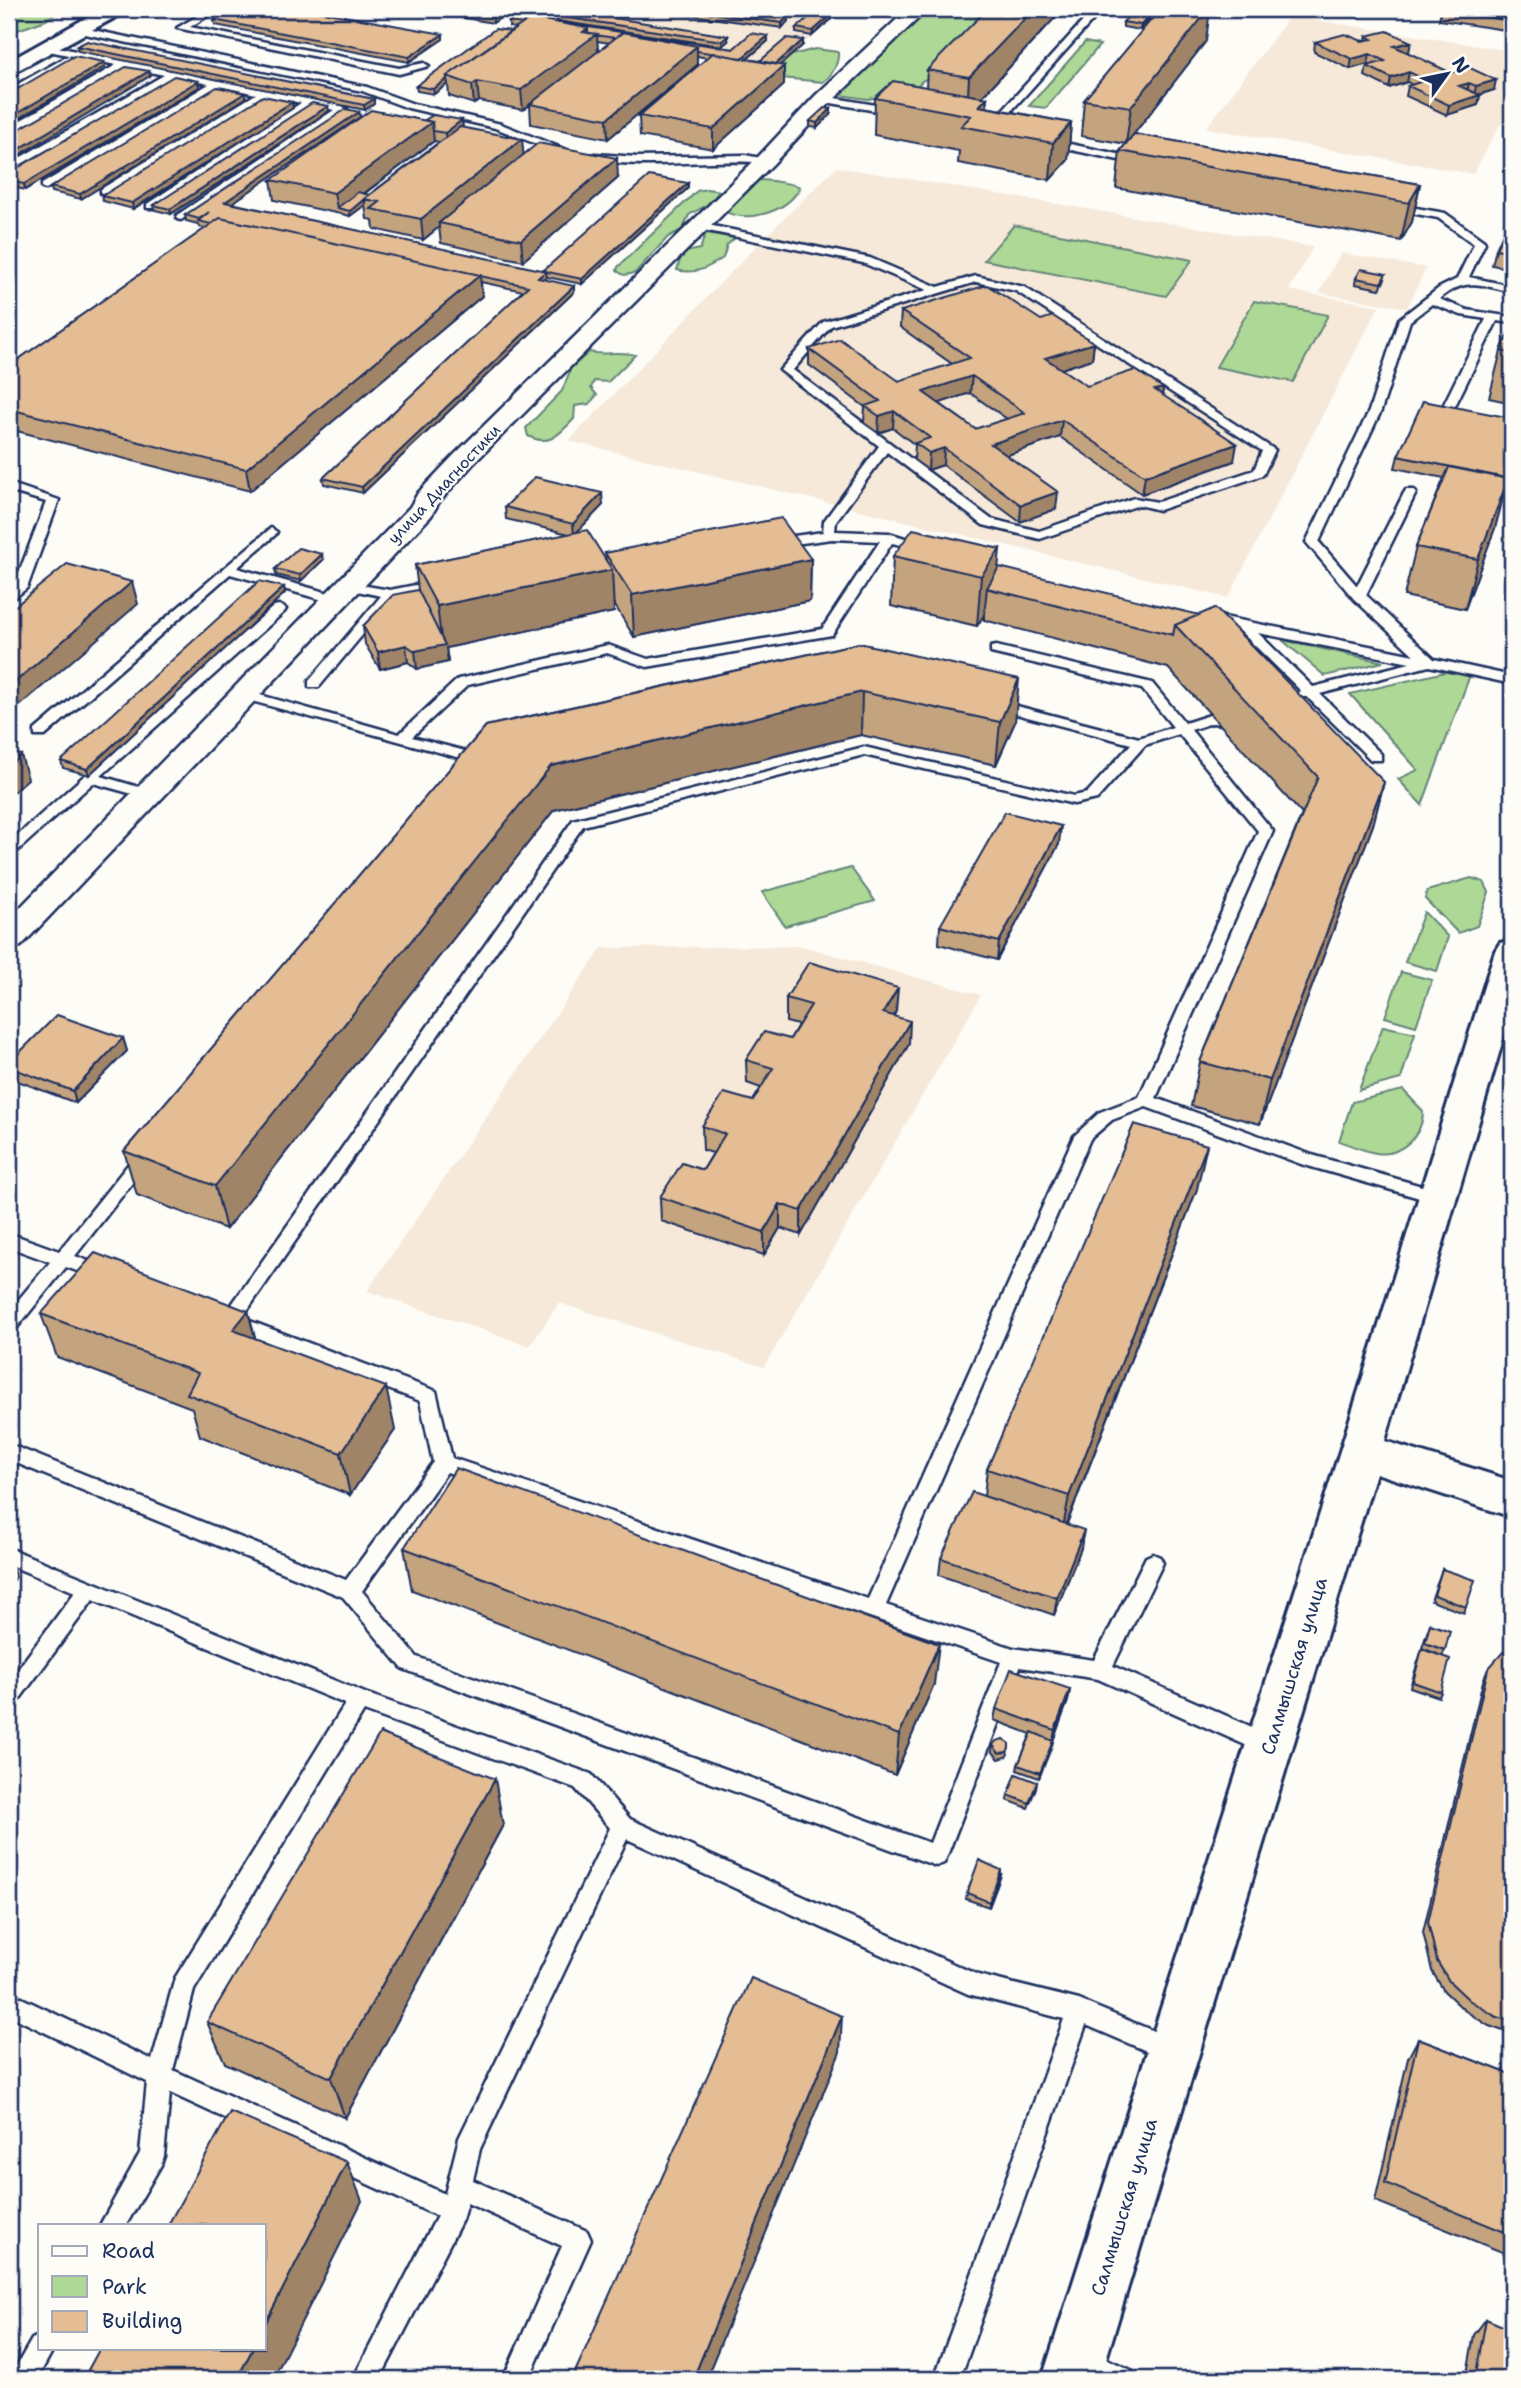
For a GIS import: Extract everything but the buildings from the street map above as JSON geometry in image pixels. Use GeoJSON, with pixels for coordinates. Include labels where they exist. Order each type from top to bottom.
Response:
{"type":"FeatureCollection","features":[{"type":"Feature","properties":{"kind":"main road"},"geometry":{"type":"LineString","coordinates":[[9,69],[117,9]]}},
{"type":"Feature","properties":{"kind":"main road","name":"Салмышская улица"},"geometry":{"type":"LineString","coordinates":[[1090,2372],[1173,2050],[1361,1451],[1512,951]]}},
{"type":"Feature","properties":{"kind":"main road"},"geometry":{"type":"LineString","coordinates":[[1361,1451],[1512,1499]]}},
{"type":"Feature","properties":{"kind":"street","name":"улица Диагностики"},"geometry":{"type":"LineString","coordinates":[[9,938],[422,510],[427,499],[463,460],[766,160],[823,99],[919,9]]}},
{"type":"Feature","properties":{"kind":"lane"},"geometry":{"type":"LineString","coordinates":[[215,9],[182,28],[399,71],[424,66]]}},
{"type":"Feature","properties":{"kind":"lane"},"geometry":{"type":"LineString","coordinates":[[980,125],[998,128],[1099,9]]}},
{"type":"Feature","properties":{"kind":"lane"},"geometry":{"type":"LineString","coordinates":[[78,30],[364,89],[411,106],[498,126],[550,147],[583,155],[624,159],[745,157],[766,160]]}},
{"type":"Feature","properties":{"kind":"lane"},"geometry":{"type":"LineString","coordinates":[[47,48],[342,109],[181,217]]}},
{"type":"Feature","properties":{"kind":"lane"},"geometry":{"type":"LineString","coordinates":[[9,93],[78,54]]}},
{"type":"Feature","properties":{"kind":"lane"},"geometry":{"type":"LineString","coordinates":[[9,131],[124,64]]}},
{"type":"Feature","properties":{"kind":"lane"},"geometry":{"type":"LineString","coordinates":[[9,167],[173,74]]}},
{"type":"Feature","properties":{"kind":"lane"},"geometry":{"type":"LineString","coordinates":[[46,186],[218,83]]}},
{"type":"Feature","properties":{"kind":"lane"},"geometry":{"type":"LineString","coordinates":[[105,191],[265,93]]}},
{"type":"Feature","properties":{"kind":"lane"},"geometry":{"type":"LineString","coordinates":[[823,99],[905,113]]}},
{"type":"Feature","properties":{"kind":"lane"},"geometry":{"type":"LineString","coordinates":[[151,206],[309,102]]}},
{"type":"Feature","properties":{"kind":"lane"},"geometry":{"type":"LineString","coordinates":[[1036,139],[1057,146],[1160,166]]}},
{"type":"Feature","properties":{"kind":"lane"},"geometry":{"type":"LineString","coordinates":[[1387,206],[1441,215],[1480,243],[1462,279]]}},
{"type":"Feature","properties":{"kind":"lane"},"geometry":{"type":"LineString","coordinates":[[698,226],[866,260],[938,291]]}},
{"type":"Feature","properties":{"kind":"lane"},"geometry":{"type":"LineString","coordinates":[[976,279],[1020,289],[1269,450],[1259,472],[1159,506],[1138,501],[1040,535],[987,522],[786,370],[827,324],[938,291],[976,279]]}},
{"type":"Feature","properties":{"kind":"lane"},"geometry":{"type":"LineString","coordinates":[[1429,662],[1359,596],[1312,542],[1375,411],[1405,319],[1450,283],[1462,279],[1512,289]]}},
{"type":"Feature","properties":{"kind":"lane"},"geometry":{"type":"LineString","coordinates":[[1431,300],[1465,313],[1512,320]]}},
{"type":"Feature","properties":{"kind":"lane"},"geometry":{"type":"LineString","coordinates":[[1449,406],[1493,317]]}},
{"type":"Feature","properties":{"kind":"lane"},"geometry":{"type":"LineString","coordinates":[[829,533],[830,520],[886,445]]}},
{"type":"Feature","properties":{"kind":"lane"},"geometry":{"type":"LineString","coordinates":[[9,487],[52,500],[20,588],[9,598]]}},
{"type":"Feature","properties":{"kind":"lane"},"geometry":{"type":"LineString","coordinates":[[1359,596],[1410,493]]}},
{"type":"Feature","properties":{"kind":"lane"},"geometry":{"type":"LineString","coordinates":[[40,733],[271,532]]}},
{"type":"Feature","properties":{"kind":"lane"},"geometry":{"type":"LineString","coordinates":[[761,544],[829,533],[889,537],[943,552]]}},
{"type":"Feature","properties":{"kind":"lane"},"geometry":{"type":"LineString","coordinates":[[402,739],[463,682],[608,649],[647,663],[827,632],[889,537]]}},
{"type":"Feature","properties":{"kind":"lane"},"geometry":{"type":"LineString","coordinates":[[228,569],[342,592],[390,594],[454,582]]}},
{"type":"Feature","properties":{"kind":"lane"},"geometry":{"type":"LineString","coordinates":[[314,684],[390,594]]}},
{"type":"Feature","properties":{"kind":"lane"},"geometry":{"type":"LineString","coordinates":[[9,851],[279,609]]}},
{"type":"Feature","properties":{"kind":"lane"},"geometry":{"type":"LineString","coordinates":[[1191,614],[1512,680]]}},
{"type":"Feature","properties":{"kind":"lane"},"geometry":{"type":"LineString","coordinates":[[1243,626],[1376,757]]}},
{"type":"Feature","properties":{"kind":"lane"},"geometry":{"type":"LineString","coordinates":[[996,650],[1147,686],[1266,831],[1146,1101]]}},
{"type":"Feature","properties":{"kind":"lane"},"geometry":{"type":"LineString","coordinates":[[1287,700],[1429,662]]}},
{"type":"Feature","properties":{"kind":"lane"},"geometry":{"type":"LineString","coordinates":[[242,694],[466,758]]}},
{"type":"Feature","properties":{"kind":"lane"},"geometry":{"type":"LineString","coordinates":[[980,700],[1140,742]]}},
{"type":"Feature","properties":{"kind":"lane"},"geometry":{"type":"LineString","coordinates":[[350,1591],[443,1463],[429,1395],[224,1319],[578,823],[864,751],[1074,800],[1092,796],[1140,742],[1213,718],[1218,721]]}},
{"type":"Feature","properties":{"kind":"lane"},"geometry":{"type":"LineString","coordinates":[[91,778],[147,794]]}},
{"type":"Feature","properties":{"kind":"lane"},"geometry":{"type":"LineString","coordinates":[[669,782],[679,798]]}},
{"type":"Feature","properties":{"kind":"lane"},"geometry":{"type":"LineString","coordinates":[[874,1609],[1083,1136],[1106,1116],[1146,1101],[1307,1160],[1437,1197]]}},
{"type":"Feature","properties":{"kind":"lane"},"geometry":{"type":"LineString","coordinates":[[9,1324],[157,1141]]}},
{"type":"Feature","properties":{"kind":"lane"},"geometry":{"type":"LineString","coordinates":[[9,1240],[127,1283]]}},
{"type":"Feature","properties":{"kind":"lane"},"geometry":{"type":"LineString","coordinates":[[9,1452],[350,1591],[410,1663],[936,1856],[1013,1657]]}},
{"type":"Feature","properties":{"kind":"lane"},"geometry":{"type":"LineString","coordinates":[[443,1463],[1013,1657],[1100,1670],[1269,1745]]}},
{"type":"Feature","properties":{"kind":"lane"},"geometry":{"type":"LineString","coordinates":[[9,1556],[359,1700],[583,1782],[622,1826],[976,1986],[1079,2011],[1173,2050]]}},
{"type":"Feature","properties":{"kind":"lane"},"geometry":{"type":"LineString","coordinates":[[1100,1670],[1153,1563]]}},
{"type":"Feature","properties":{"kind":"lane"},"geometry":{"type":"LineString","coordinates":[[9,1697],[89,1590]]}},
{"type":"Feature","properties":{"kind":"lane"},"geometry":{"type":"LineString","coordinates":[[113,2224],[152,2156],[160,2076],[183,1986],[359,1700]]}},
{"type":"Feature","properties":{"kind":"lane"},"geometry":{"type":"LineString","coordinates":[[366,2379],[456,2199],[468,2147],[622,1826]]}},
{"type":"Feature","properties":{"kind":"lane"},"geometry":{"type":"LineString","coordinates":[[9,2003],[160,2076],[456,2199],[578,2240],[516,2379]]}},
{"type":"Feature","properties":{"kind":"lane"},"geometry":{"type":"LineString","coordinates":[[947,2379],[1079,2011]]}},
{"type":"Feature","properties":{"kind":"lane"},"geometry":{"type":"LineString","coordinates":[[22,2379],[40,2350]]}},
{"type":"Feature","properties":{"kind":"shaded area"},"geometry":{"type":"Polygon","coordinates":[[[535,9],[793,9],[838,13],[776,69],[509,27],[535,9]]]}},
{"type":"Feature","properties":{"kind":"shaded area"},"geometry":{"type":"Polygon","coordinates":[[[1290,16],[1512,51],[1512,103],[1473,174],[1206,128],[1290,16]]]}},
{"type":"Feature","properties":{"kind":"shaded area"},"geometry":{"type":"Polygon","coordinates":[[[837,167],[1313,247],[1289,290],[1379,306],[1228,598],[569,441],[766,236],[837,167]]]}},
{"type":"Feature","properties":{"kind":"shaded area"},"geometry":{"type":"Polygon","coordinates":[[[1341,253],[1426,268],[1407,308],[1319,293],[1341,253]]]}},
{"type":"Feature","properties":{"kind":"shaded area"},"geometry":{"type":"Polygon","coordinates":[[[801,946],[981,995],[764,1367],[559,1303],[530,1346],[367,1291],[602,948],[801,946]]]}},
{"type":"Feature","properties":{"kind":"green space"},"geometry":{"type":"Polygon","coordinates":[[[9,9],[61,9],[46,20],[9,33],[9,9]]]}},
{"type":"Feature","properties":{"kind":"green space"},"geometry":{"type":"Polygon","coordinates":[[[927,9],[1003,9],[938,73],[922,81],[913,91],[868,99],[840,95],[895,38],[927,9]]]}},
{"type":"Feature","properties":{"kind":"green space"},"geometry":{"type":"Polygon","coordinates":[[[1085,42],[1100,45],[1046,108],[1029,106],[1085,42]]]}},
{"type":"Feature","properties":{"kind":"green space"},"geometry":{"type":"Polygon","coordinates":[[[815,49],[838,52],[834,69],[823,82],[767,74],[792,55],[815,49]]]}},
{"type":"Feature","properties":{"kind":"green space"},"geometry":{"type":"Polygon","coordinates":[[[759,180],[800,187],[787,203],[766,213],[744,216],[724,211],[759,180]]]}},
{"type":"Feature","properties":{"kind":"green space"},"geometry":{"type":"Polygon","coordinates":[[[697,191],[720,191],[707,205],[689,215],[683,229],[668,237],[635,273],[624,275],[617,271],[618,267],[697,191]]]}},
{"type":"Feature","properties":{"kind":"green space"},"geometry":{"type":"Polygon","coordinates":[[[1014,225],[1192,260],[1166,296],[984,260],[1014,225]]]}},
{"type":"Feature","properties":{"kind":"green space"},"geometry":{"type":"Polygon","coordinates":[[[706,233],[735,238],[727,245],[723,258],[712,265],[696,271],[677,270],[682,253],[700,249],[706,233]]]}},
{"type":"Feature","properties":{"kind":"green space"},"geometry":{"type":"Polygon","coordinates":[[[1254,301],[1328,315],[1293,382],[1216,367],[1254,301]]]}},
{"type":"Feature","properties":{"kind":"green space"},"geometry":{"type":"Polygon","coordinates":[[[589,352],[635,355],[608,382],[594,381],[591,388],[597,395],[589,404],[575,406],[574,419],[559,434],[542,440],[528,436],[526,428],[562,391],[571,368],[589,352]]]}},
{"type":"Feature","properties":{"kind":"green space"},"geometry":{"type":"Polygon","coordinates":[[[1282,640],[1383,662],[1325,676],[1282,640]]]}},
{"type":"Feature","properties":{"kind":"green space"},"geometry":{"type":"Polygon","coordinates":[[[1445,672],[1470,675],[1422,805],[1398,779],[1418,770],[1350,694],[1445,672]]]}},
{"type":"Feature","properties":{"kind":"green space"},"geometry":{"type":"Polygon","coordinates":[[[851,868],[875,901],[785,926],[762,892],[851,868]]]}},
{"type":"Feature","properties":{"kind":"green space"},"geometry":{"type":"Polygon","coordinates":[[[1471,878],[1484,882],[1489,892],[1477,926],[1458,933],[1425,899],[1427,891],[1471,878]]]}},
{"type":"Feature","properties":{"kind":"green space"},"geometry":{"type":"Polygon","coordinates":[[[1424,912],[1448,937],[1437,971],[1405,962],[1424,912]]]}},
{"type":"Feature","properties":{"kind":"green space"},"geometry":{"type":"Polygon","coordinates":[[[1401,972],[1432,980],[1416,1026],[1385,1017],[1401,972]]]}},
{"type":"Feature","properties":{"kind":"green space"},"geometry":{"type":"Polygon","coordinates":[[[1383,1026],[1415,1033],[1401,1079],[1359,1090],[1383,1026]]]}},
{"type":"Feature","properties":{"kind":"green space"},"geometry":{"type":"Polygon","coordinates":[[[1403,1090],[1423,1111],[1415,1136],[1402,1148],[1394,1152],[1376,1153],[1339,1141],[1352,1102],[1403,1090]]]}}]}
